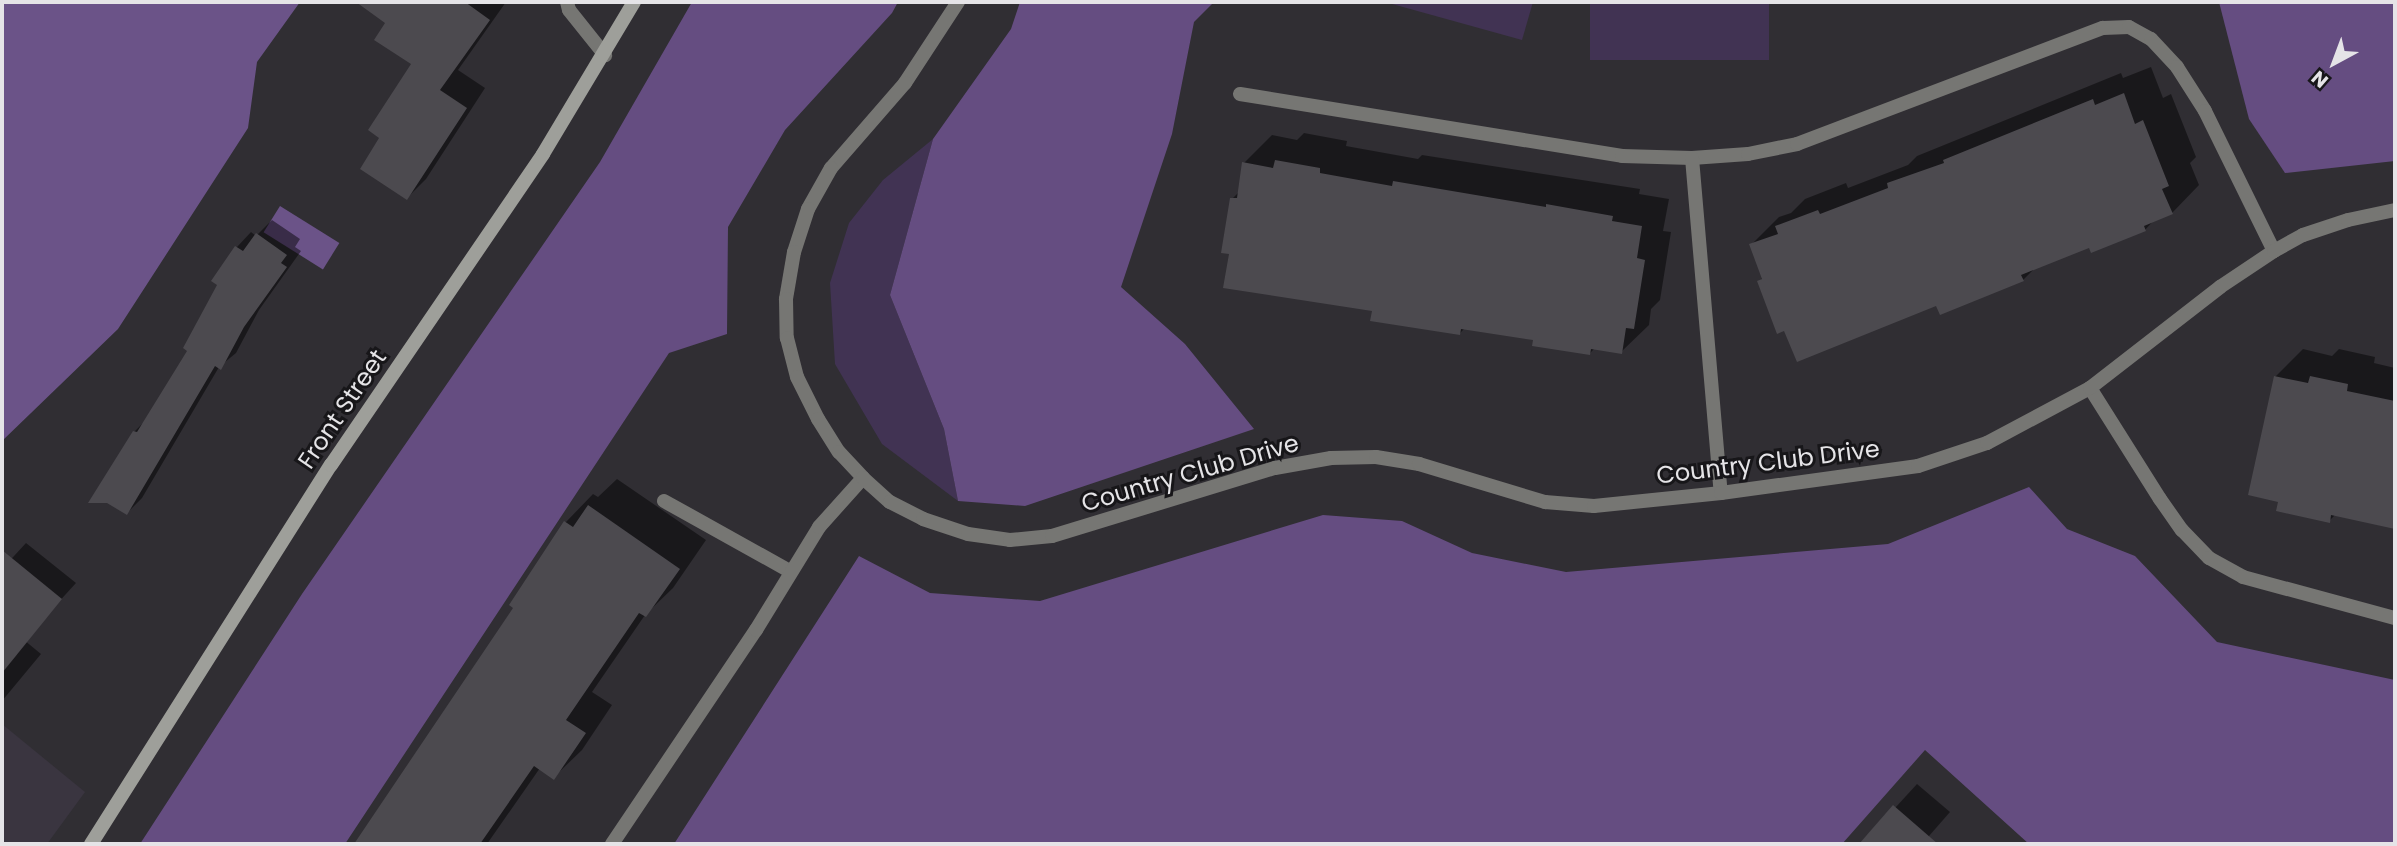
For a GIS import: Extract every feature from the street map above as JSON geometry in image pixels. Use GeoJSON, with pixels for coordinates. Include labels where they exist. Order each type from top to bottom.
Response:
{"type":"FeatureCollection","features":[{"type":"Feature","properties":{"kind":"main road","name":"Front Street"},"geometry":{"type":"LineString","coordinates":[[91,844],[331,465],[543,154],[605,55],[634,2]]}},
{"type":"Feature","properties":{"kind":"street"},"geometry":{"type":"LineString","coordinates":[[567,2],[569,10],[605,55]]}},
{"type":"Feature","properties":{"kind":"street","name":"Country Club Drive"},"geometry":{"type":"LineString","coordinates":[[958,2],[905,83],[831,168],[808,209],[794,252],[786,299],[787,338],[797,377],[839,452],[890,502],[923,519],[968,534],[1010,540],[1052,536],[1275,468],[1331,458],[1376,457],[1419,464],[1545,502],[1594,506],[1721,493],[1918,466],[1987,443],[2090,388],[2220,287],[2274,251],[2303,236],[2348,220],[2395,210]]}},
{"type":"Feature","properties":{"kind":"street"},"geometry":{"type":"LineString","coordinates":[[1240,94],[1622,156],[1692,158],[1748,154],[1797,144],[2103,28],[2129,27],[2151,40],[2177,67],[2205,111],[2274,251]]}},
{"type":"Feature","properties":{"kind":"street"},"geometry":{"type":"LineString","coordinates":[[1692,158],[1721,493]]}},
{"type":"Feature","properties":{"kind":"street"},"geometry":{"type":"LineString","coordinates":[[2090,388],[2168,509],[2209,558],[2243,577],[2395,618]]}},
{"type":"Feature","properties":{"kind":"street"},"geometry":{"type":"LineString","coordinates":[[612,844],[755,630],[819,527],[863,478]]}},
{"type":"Feature","properties":{"kind":"street"},"geometry":{"type":"LineString","coordinates":[[664,501],[790,571]]}},
{"type":"Feature","properties":{"kind":"shaded area"},"geometry":{"type":"Polygon","coordinates":[[[2,2],[300,2],[257,62],[248,128],[118,329],[2,441],[2,2]]]}},
{"type":"Feature","properties":{"kind":"shaded area"},"geometry":{"type":"Polygon","coordinates":[[[692,2],[898,2],[892,13],[785,130],[728,227],[727,334],[669,353],[345,844],[140,844],[302,594],[600,162],[692,2]]]}},
{"type":"Feature","properties":{"kind":"shaded area"},"geometry":{"type":"Polygon","coordinates":[[[1020,2],[1214,2],[1194,22],[1172,134],[1121,287],[1185,344],[1254,429],[1025,506],[958,501],[944,429],[890,295],[933,139],[1011,29],[1020,2]]]}},
{"type":"Feature","properties":{"kind":"shaded area"},"geometry":{"type":"Polygon","coordinates":[[[1385,2],[1533,2],[1522,40],[1385,2]]]}},
{"type":"Feature","properties":{"kind":"shaded area"},"geometry":{"type":"Polygon","coordinates":[[[1590,2],[1769,2],[1769,60],[1590,60],[1590,2]]]}},
{"type":"Feature","properties":{"kind":"shaded area"},"geometry":{"type":"Polygon","coordinates":[[[2219,2],[2395,2],[2395,161],[2285,173],[2249,119],[2219,2]]]}},
{"type":"Feature","properties":{"kind":"shaded area"},"geometry":{"type":"Polygon","coordinates":[[[933,139],[890,295],[944,429],[958,501],[882,444],[835,364],[830,283],[849,223],[883,180],[933,139]]]}},
{"type":"Feature","properties":{"kind":"shaded area"},"geometry":{"type":"Polygon","coordinates":[[[280,206],[339,243],[323,269],[264,232],[280,206]]]}},
{"type":"Feature","properties":{"kind":"shaded area"},"geometry":{"type":"Polygon","coordinates":[[[2029,487],[2067,529],[2135,556],[2217,642],[2395,680],[2395,844],[2029,844],[1925,750],[1842,844],[674,844],[859,556],[930,593],[1040,601],[1323,515],[1402,521],[1472,553],[1566,572],[1888,544],[2029,487]]]}},
{"type":"Feature","properties":{"kind":"shaded area"},"geometry":{"type":"Polygon","coordinates":[[[2,724],[85,792],[47,844],[2,844],[2,724]]]}},
{"type":"Feature","properties":{"kind":"building"},"geometry":{"type":"Polygon","coordinates":[[[356,2],[465,2],[490,20],[440,90],[467,108],[407,200],[360,169],[379,138],[368,130],[411,64],[374,40],[385,23],[356,2]]]}},
{"type":"Feature","properties":{"kind":"building"},"geometry":{"type":"Polygon","coordinates":[[[2124,93],[2135,124],[2143,120],[2169,186],[2162,189],[2173,214],[2144,226],[2146,231],[2091,253],[2089,248],[2021,275],[2024,281],[1940,315],[1936,306],[1797,362],[1784,331],[1777,334],[1757,281],[1762,279],[1749,244],[1778,234],[1775,226],[1818,210],[1820,214],[1888,188],[1887,183],[1944,163],[1943,160],[2093,99],[2095,105],[2124,93]]]}},
{"type":"Feature","properties":{"kind":"building"},"geometry":{"type":"Polygon","coordinates":[[[1275,160],[1320,168],[1320,173],[1392,186],[1393,181],[1546,207],[1546,204],[1613,216],[1612,221],[1642,226],[1637,258],[1645,260],[1634,329],[1626,328],[1622,354],[1591,349],[1590,355],[1532,346],[1533,340],[1461,329],[1460,335],[1370,321],[1372,311],[1223,288],[1229,254],[1221,253],[1230,198],[1237,198],[1242,162],[1273,168],[1275,160]]]}},
{"type":"Feature","properties":{"kind":"building"},"geometry":{"type":"Polygon","coordinates":[[[256,233],[287,255],[281,263],[287,267],[244,327],[221,370],[215,366],[127,515],[107,503],[88,503],[133,431],[137,432],[187,351],[183,348],[217,285],[211,281],[235,246],[243,251],[256,233]]]}},
{"type":"Feature","properties":{"kind":"building"},"geometry":{"type":"Polygon","coordinates":[[[2274,376],[2308,383],[2310,376],[2348,384],[2347,391],[2395,401],[2395,529],[2331,515],[2330,523],[2276,511],[2278,502],[2248,495],[2274,376]]]}},
{"type":"Feature","properties":{"kind":"building"},"geometry":{"type":"Polygon","coordinates":[[[588,505],[680,569],[646,617],[639,613],[566,720],[586,733],[554,780],[534,766],[480,844],[354,844],[513,608],[509,605],[564,521],[573,527],[588,505]]]}},
{"type":"Feature","properties":{"kind":"building"},"geometry":{"type":"Polygon","coordinates":[[[2,550],[62,599],[2,673],[2,550]]]}},
{"type":"Feature","properties":{"kind":"building"},"geometry":{"type":"Polygon","coordinates":[[[1893,805],[1938,844],[1859,844],[1893,805]]]}}]}
